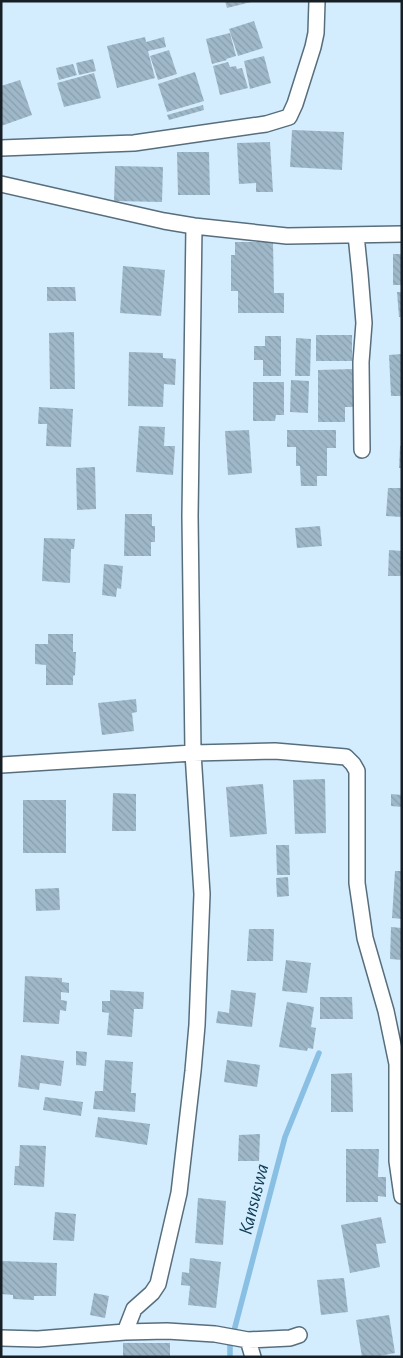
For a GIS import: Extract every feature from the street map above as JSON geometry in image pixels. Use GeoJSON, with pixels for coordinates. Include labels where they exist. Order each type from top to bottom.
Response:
{"type":"FeatureCollection","features":[{"type":"Feature","properties":{"kind":"street"},"geometry":{"type":"LineString","coordinates":[[1,148],[134,143],[266,124],[289,117],[296,104],[312,54],[316,33],[317,1]]}},
{"type":"Feature","properties":{"kind":"street"},"geometry":{"type":"LineString","coordinates":[[1,184],[194,226],[287,236],[402,234]]}},
{"type":"Feature","properties":{"kind":"street"},"geometry":{"type":"LineString","coordinates":[[126,1332],[134,1309],[152,1293],[158,1284],[179,1193],[197,1025],[202,894],[193,753],[190,516],[194,226]]}},
{"type":"Feature","properties":{"kind":"street"},"geometry":{"type":"LineString","coordinates":[[356,235],[364,323],[361,362],[362,450]]}},
{"type":"Feature","properties":{"kind":"street"},"geometry":{"type":"LineString","coordinates":[[1,765],[193,753],[275,751],[346,758],[353,764],[357,772],[357,883],[365,938],[386,1011],[397,1064],[397,1161],[402,1196]]}},
{"type":"Feature","properties":{"kind":"street"},"geometry":{"type":"LineString","coordinates":[[1,1338],[38,1339],[126,1332],[167,1331],[216,1334],[244,1340],[290,1338],[300,1334]]}},
{"type":"Feature","properties":{"kind":"street"},"geometry":{"type":"LineString","coordinates":[[244,1340],[253,1357]]}},
{"type":"Feature","properties":{"kind":"building"},"geometry":{"type":"Polygon","coordinates":[[[225,1],[251,1],[251,2],[227,8],[225,1]]]}},
{"type":"Feature","properties":{"kind":"building"},"geometry":{"type":"Polygon","coordinates":[[[254,21],[263,48],[238,56],[229,29],[254,21]]]}},
{"type":"Feature","properties":{"kind":"building"},"geometry":{"type":"Polygon","coordinates":[[[230,33],[236,56],[212,64],[206,39],[230,33]]]}},
{"type":"Feature","properties":{"kind":"building"},"geometry":{"type":"Polygon","coordinates":[[[145,37],[146,42],[164,37],[166,47],[148,51],[155,78],[117,88],[107,46],[145,37]]]}},
{"type":"Feature","properties":{"kind":"building"},"geometry":{"type":"Polygon","coordinates":[[[169,50],[177,74],[158,80],[150,56],[169,50]]]}},
{"type":"Feature","properties":{"kind":"building"},"geometry":{"type":"Polygon","coordinates":[[[264,56],[271,83],[250,89],[244,61],[264,56]]]}},
{"type":"Feature","properties":{"kind":"building"},"geometry":{"type":"Polygon","coordinates":[[[93,59],[96,71],[79,75],[76,63],[93,59]]]}},
{"type":"Feature","properties":{"kind":"building"},"geometry":{"type":"Polygon","coordinates":[[[228,62],[230,67],[242,68],[248,88],[220,95],[213,66],[228,62]]]}},
{"type":"Feature","properties":{"kind":"building"},"geometry":{"type":"Polygon","coordinates":[[[73,64],[77,75],[59,80],[56,68],[73,64]]]}},
{"type":"Feature","properties":{"kind":"building"},"geometry":{"type":"Polygon","coordinates":[[[195,72],[204,101],[167,112],[158,84],[195,72]]]}},
{"type":"Feature","properties":{"kind":"building"},"geometry":{"type":"Polygon","coordinates":[[[94,73],[101,98],[64,107],[57,83],[94,73]]]}},
{"type":"Feature","properties":{"kind":"building"},"geometry":{"type":"Polygon","coordinates":[[[20,80],[32,115],[1,126],[1,86],[20,80]]]}},
{"type":"Feature","properties":{"kind":"building"},"geometry":{"type":"Polygon","coordinates":[[[203,105],[204,110],[169,120],[167,115],[203,105]]]}},
{"type":"Feature","properties":{"kind":"building"},"geometry":{"type":"Polygon","coordinates":[[[292,130],[344,132],[342,170],[290,167],[292,130]]]}},
{"type":"Feature","properties":{"kind":"building"},"geometry":{"type":"Polygon","coordinates":[[[270,142],[273,192],[256,192],[256,183],[239,184],[237,143],[270,142]]]}},
{"type":"Feature","properties":{"kind":"building"},"geometry":{"type":"Polygon","coordinates":[[[177,152],[209,152],[210,195],[178,195],[177,152]]]}},
{"type":"Feature","properties":{"kind":"building"},"geometry":{"type":"Polygon","coordinates":[[[115,166],[163,167],[162,202],[114,201],[115,166]]]}},
{"type":"Feature","properties":{"kind":"building"},"geometry":{"type":"Polygon","coordinates":[[[235,242],[273,242],[274,293],[284,293],[284,313],[238,313],[238,291],[231,291],[231,255],[235,255],[235,242]]]}},
{"type":"Feature","properties":{"kind":"building"},"geometry":{"type":"Polygon","coordinates":[[[393,254],[402,254],[402,285],[393,285],[393,254]]]}},
{"type":"Feature","properties":{"kind":"building"},"geometry":{"type":"Polygon","coordinates":[[[123,266],[165,270],[161,316],[120,313],[123,266]]]}},
{"type":"Feature","properties":{"kind":"building"},"geometry":{"type":"Polygon","coordinates":[[[47,287],[75,287],[76,301],[47,301],[47,287]]]}},
{"type":"Feature","properties":{"kind":"building"},"geometry":{"type":"Polygon","coordinates":[[[397,292],[402,292],[402,317],[399,317],[397,292]]]}},
{"type":"Feature","properties":{"kind":"building"},"geometry":{"type":"Polygon","coordinates":[[[74,332],[75,389],[50,389],[49,333],[74,332]]]}},
{"type":"Feature","properties":{"kind":"building"},"geometry":{"type":"Polygon","coordinates":[[[316,335],[352,335],[352,361],[316,361],[316,335]]]}},
{"type":"Feature","properties":{"kind":"building"},"geometry":{"type":"Polygon","coordinates":[[[265,336],[281,336],[281,376],[263,376],[263,360],[254,360],[254,346],[265,346],[265,336]]]}},
{"type":"Feature","properties":{"kind":"building"},"geometry":{"type":"Polygon","coordinates":[[[296,338],[311,339],[310,376],[295,376],[296,338]]]}},
{"type":"Feature","properties":{"kind":"building"},"geometry":{"type":"Polygon","coordinates":[[[129,352],[163,353],[163,358],[176,359],[175,385],[164,384],[163,407],[128,406],[129,352]]]}},
{"type":"Feature","properties":{"kind":"building"},"geometry":{"type":"Polygon","coordinates":[[[402,354],[402,396],[391,396],[389,355],[402,354]]]}},
{"type":"Feature","properties":{"kind":"building"},"geometry":{"type":"Polygon","coordinates":[[[353,369],[353,407],[345,407],[345,422],[318,422],[318,370],[353,369]]]}},
{"type":"Feature","properties":{"kind":"building"},"geometry":{"type":"Polygon","coordinates":[[[291,380],[309,381],[308,413],[290,412],[291,380]]]}},
{"type":"Feature","properties":{"kind":"building"},"geometry":{"type":"Polygon","coordinates":[[[253,382],[284,382],[284,415],[276,415],[275,421],[253,421],[253,382]]]}},
{"type":"Feature","properties":{"kind":"building"},"geometry":{"type":"Polygon","coordinates":[[[39,407],[73,409],[71,447],[46,446],[47,424],[38,424],[39,407]]]}},
{"type":"Feature","properties":{"kind":"building"},"geometry":{"type":"Polygon","coordinates":[[[139,426],[165,427],[164,446],[175,446],[173,475],[136,472],[139,426]]]}},
{"type":"Feature","properties":{"kind":"building"},"geometry":{"type":"Polygon","coordinates":[[[249,430],[252,473],[228,475],[225,431],[249,430]]]}},
{"type":"Feature","properties":{"kind":"building"},"geometry":{"type":"Polygon","coordinates":[[[287,430],[336,430],[336,448],[327,448],[327,476],[317,476],[317,486],[301,486],[300,466],[296,466],[296,447],[287,447],[287,430]]]}},
{"type":"Feature","properties":{"kind":"building"},"geometry":{"type":"Polygon","coordinates":[[[400,446],[402,446],[402,468],[399,468],[400,446]]]}},
{"type":"Feature","properties":{"kind":"building"},"geometry":{"type":"Polygon","coordinates":[[[95,467],[96,509],[77,510],[76,468],[95,467]]]}},
{"type":"Feature","properties":{"kind":"building"},"geometry":{"type":"Polygon","coordinates":[[[388,488],[402,488],[402,517],[386,516],[388,488]]]}},
{"type":"Feature","properties":{"kind":"building"},"geometry":{"type":"Polygon","coordinates":[[[125,514],[152,514],[152,526],[155,526],[155,542],[151,542],[151,556],[124,556],[125,514]]]}},
{"type":"Feature","properties":{"kind":"building"},"geometry":{"type":"Polygon","coordinates":[[[320,526],[322,546],[297,548],[295,528],[320,526]]]}},
{"type":"Feature","properties":{"kind":"building"},"geometry":{"type":"Polygon","coordinates":[[[44,538],[75,539],[74,549],[71,549],[70,583],[42,581],[44,538]]]}},
{"type":"Feature","properties":{"kind":"building"},"geometry":{"type":"Polygon","coordinates":[[[389,550],[402,551],[402,576],[388,576],[389,550]]]}},
{"type":"Feature","properties":{"kind":"building"},"geometry":{"type":"Polygon","coordinates":[[[104,564],[123,566],[121,589],[117,588],[116,597],[102,595],[104,564]]]}},
{"type":"Feature","properties":{"kind":"building"},"geometry":{"type":"Polygon","coordinates":[[[48,634],[73,634],[73,652],[76,652],[73,685],[46,685],[46,665],[35,664],[35,644],[48,644],[48,634]]]}},
{"type":"Feature","properties":{"kind":"building"},"geometry":{"type":"Polygon","coordinates":[[[136,699],[137,712],[132,713],[134,731],[102,735],[98,703],[136,699]]]}},
{"type":"Feature","properties":{"kind":"building"},"geometry":{"type":"Polygon","coordinates":[[[325,779],[326,833],[295,834],[293,780],[325,779]]]}},
{"type":"Feature","properties":{"kind":"building"},"geometry":{"type":"Polygon","coordinates":[[[263,784],[267,834],[230,837],[226,787],[263,784]]]}},
{"type":"Feature","properties":{"kind":"building"},"geometry":{"type":"Polygon","coordinates":[[[113,793],[136,794],[136,831],[112,831],[113,793]]]}},
{"type":"Feature","properties":{"kind":"building"},"geometry":{"type":"Polygon","coordinates":[[[391,794],[402,795],[402,807],[391,806],[391,794]]]}},
{"type":"Feature","properties":{"kind":"building"},"geometry":{"type":"Polygon","coordinates":[[[23,800],[66,800],[66,853],[23,853],[23,800]]]}},
{"type":"Feature","properties":{"kind":"building"},"geometry":{"type":"Polygon","coordinates":[[[276,845],[289,845],[290,875],[277,875],[276,845]]]}},
{"type":"Feature","properties":{"kind":"building"},"geometry":{"type":"Polygon","coordinates":[[[395,871],[402,871],[402,919],[392,918],[395,871]]]}},
{"type":"Feature","properties":{"kind":"building"},"geometry":{"type":"Polygon","coordinates":[[[288,877],[289,896],[277,897],[276,878],[288,877]]]}},
{"type":"Feature","properties":{"kind":"building"},"geometry":{"type":"Polygon","coordinates":[[[59,888],[60,910],[36,911],[35,889],[59,888]]]}},
{"type":"Feature","properties":{"kind":"building"},"geometry":{"type":"Polygon","coordinates":[[[391,927],[402,928],[402,960],[390,959],[391,927]]]}},
{"type":"Feature","properties":{"kind":"building"},"geometry":{"type":"Polygon","coordinates":[[[249,929],[274,929],[273,961],[247,961],[249,929]]]}},
{"type":"Feature","properties":{"kind":"building"},"geometry":{"type":"Polygon","coordinates":[[[286,960],[311,963],[307,993],[282,991],[286,960]]]}},
{"type":"Feature","properties":{"kind":"building"},"geometry":{"type":"Polygon","coordinates":[[[25,976],[62,978],[62,982],[69,983],[69,993],[61,992],[61,1000],[67,1001],[66,1011],[60,1010],[59,1024],[23,1022],[25,976]]]}},
{"type":"Feature","properties":{"kind":"building"},"geometry":{"type":"Polygon","coordinates":[[[110,990],[144,992],[143,1009],[134,1009],[132,1037],[107,1035],[109,1013],[102,1012],[102,1001],[110,1001],[110,990]]]}},
{"type":"Feature","properties":{"kind":"building"},"geometry":{"type":"Polygon","coordinates":[[[231,990],[256,993],[252,1027],[216,1023],[218,1011],[229,1013],[231,990]]]}},
{"type":"Feature","properties":{"kind":"building"},"geometry":{"type":"Polygon","coordinates":[[[320,997],[352,997],[353,1019],[320,1019],[320,997]]]}},
{"type":"Feature","properties":{"kind":"building"},"geometry":{"type":"Polygon","coordinates":[[[287,1002],[314,1007],[311,1027],[316,1028],[313,1049],[308,1048],[307,1051],[279,1047],[287,1002]]]}},
{"type":"Feature","properties":{"kind":"building"},"geometry":{"type":"Polygon","coordinates":[[[76,1051],[87,1052],[86,1066],[76,1065],[76,1051]]]}},
{"type":"Feature","properties":{"kind":"building"},"geometry":{"type":"Polygon","coordinates":[[[21,1055],[64,1061],[61,1086],[40,1083],[39,1090],[18,1087],[21,1055]]]}},
{"type":"Feature","properties":{"kind":"building"},"geometry":{"type":"Polygon","coordinates":[[[105,1060],[133,1062],[131,1093],[136,1093],[135,1112],[93,1109],[95,1091],[103,1091],[105,1060]]]}},
{"type":"Feature","properties":{"kind":"building"},"geometry":{"type":"Polygon","coordinates":[[[227,1060],[260,1065],[257,1087],[224,1082],[227,1060]]]}},
{"type":"Feature","properties":{"kind":"building"},"geometry":{"type":"Polygon","coordinates":[[[352,1073],[353,1112],[331,1112],[331,1074],[352,1073]]]}},
{"type":"Feature","properties":{"kind":"building"},"geometry":{"type":"Polygon","coordinates":[[[45,1097],[83,1102],[81,1116],[43,1110],[45,1097]]]}},
{"type":"Feature","properties":{"kind":"building"},"geometry":{"type":"Polygon","coordinates":[[[98,1117],[150,1124],[147,1145],[95,1137],[98,1117]]]}},
{"type":"Feature","properties":{"kind":"building"},"geometry":{"type":"Polygon","coordinates":[[[260,1134],[259,1161],[238,1161],[239,1135],[260,1134]]]}},
{"type":"Feature","properties":{"kind":"building"},"geometry":{"type":"Polygon","coordinates":[[[20,1145],[46,1146],[44,1187],[14,1185],[15,1166],[19,1166],[20,1145]]]}},
{"type":"Feature","properties":{"kind":"building"},"geometry":{"type":"Polygon","coordinates":[[[346,1149],[379,1149],[378,1177],[386,1177],[386,1197],[378,1196],[378,1202],[346,1202],[346,1149]]]}},
{"type":"Feature","properties":{"kind":"building"},"geometry":{"type":"Polygon","coordinates":[[[198,1198],[226,1201],[223,1245],[195,1243],[198,1198]]]}},
{"type":"Feature","properties":{"kind":"building"},"geometry":{"type":"Polygon","coordinates":[[[55,1212],[76,1214],[74,1241],[53,1240],[55,1212]]]}},
{"type":"Feature","properties":{"kind":"building"},"geometry":{"type":"Polygon","coordinates":[[[381,1217],[386,1243],[376,1244],[380,1267],[350,1273],[341,1225],[381,1217]]]}},
{"type":"Feature","properties":{"kind":"building"},"geometry":{"type":"Polygon","coordinates":[[[190,1258],[221,1262],[216,1308],[188,1305],[190,1286],[181,1285],[182,1272],[189,1273],[190,1258]]]}},
{"type":"Feature","properties":{"kind":"building"},"geometry":{"type":"Polygon","coordinates":[[[1,1261],[57,1263],[56,1296],[34,1296],[34,1300],[13,1299],[13,1295],[1,1294],[1,1261]]]}},
{"type":"Feature","properties":{"kind":"building"},"geometry":{"type":"Polygon","coordinates":[[[344,1278],[348,1312],[321,1315],[317,1280],[344,1278]]]}},
{"type":"Feature","properties":{"kind":"building"},"geometry":{"type":"Polygon","coordinates":[[[94,1293],[109,1296],[105,1318],[90,1315],[94,1293]]]}},
{"type":"Feature","properties":{"kind":"building"},"geometry":{"type":"Polygon","coordinates":[[[389,1315],[395,1353],[362,1357],[356,1320],[389,1315]]]}},
{"type":"Feature","properties":{"kind":"building"},"geometry":{"type":"Polygon","coordinates":[[[123,1343],[170,1343],[170,1357],[123,1357],[123,1343]]]}},
{"type":"Feature","properties":{"kind":"waterway","name":"Kansuswa"},"geometry":{"type":"LineString","coordinates":[[230,1357],[230,1346],[285,1137],[319,1053]]}}]}
